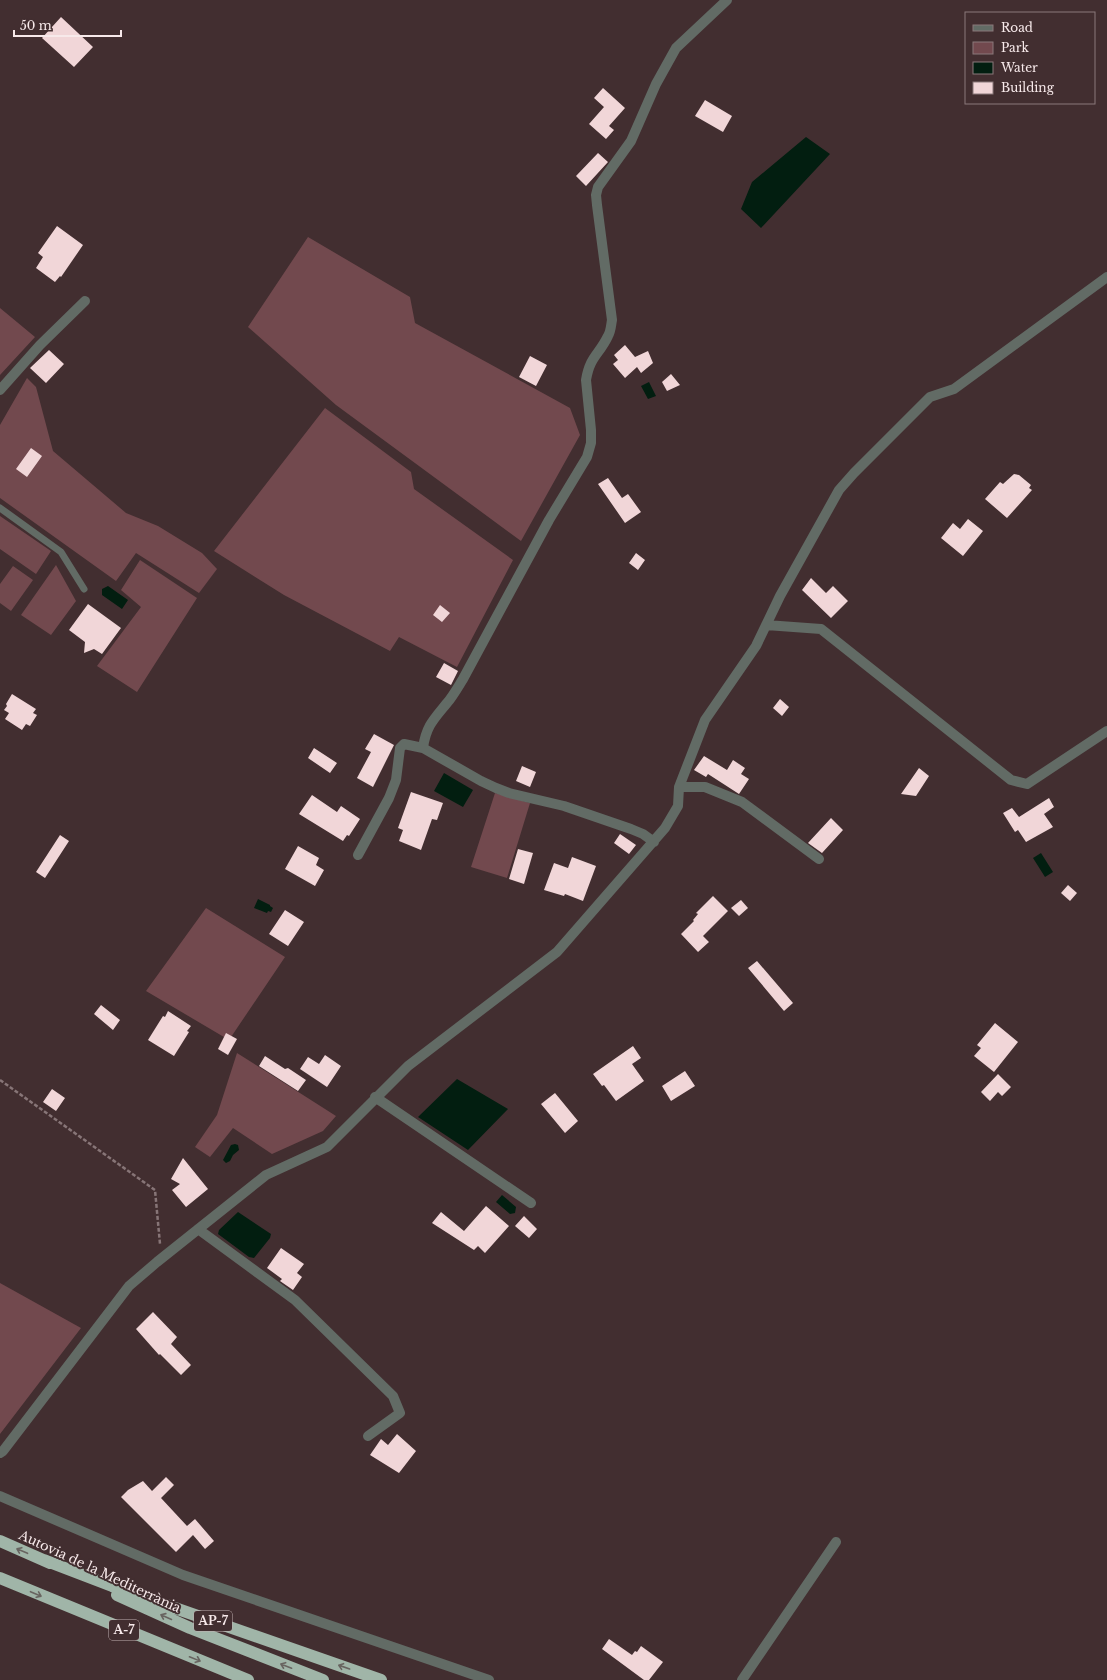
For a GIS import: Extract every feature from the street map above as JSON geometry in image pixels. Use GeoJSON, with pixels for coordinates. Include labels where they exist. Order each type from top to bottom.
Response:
{"type":"FeatureCollection","features":[{"type":"Feature","properties":{"kind":"highway","name":"Autovia de la Mediterrània"},"geometry":{"type":"LineString","coordinates":[[0,1541],[190,1628],[322,1680]]}},
{"type":"Feature","properties":{"kind":"highway","name":"AP-7"},"geometry":{"type":"LineString","coordinates":[[44,1560],[112,1586],[381,1680]]}},
{"type":"Feature","properties":{"kind":"highway","name":"A-7"},"geometry":{"type":"LineString","coordinates":[[0,1578],[248,1680]]}},
{"type":"Feature","properties":{"kind":"street"},"geometry":{"type":"LineString","coordinates":[[423,748],[430,723],[448,702],[463,679],[549,520],[587,456],[591,443],[586,380],[587,372],[594,355],[609,334],[612,320],[596,204],[598,188],[631,141],[656,84],[676,48],[727,0]]}},
{"type":"Feature","properties":{"kind":"street"},"geometry":{"type":"LineString","coordinates":[[0,1453],[129,1286],[266,1175],[327,1147],[408,1066],[557,952],[666,828],[678,806],[679,787],[705,720],[756,646],[780,596],[839,490],[930,397],[954,389],[1107,277]]}},
{"type":"Feature","properties":{"kind":"street"},"geometry":{"type":"LineString","coordinates":[[0,390],[40,345],[85,301]]}},
{"type":"Feature","properties":{"kind":"street"},"geometry":{"type":"LineString","coordinates":[[766,625],[821,629],[1011,780],[1027,784],[1107,730]]}},
{"type":"Feature","properties":{"kind":"street"},"geometry":{"type":"LineString","coordinates":[[358,855],[389,798],[396,780],[400,748],[404,744],[423,748],[496,788],[509,793],[564,806],[631,829],[643,834],[654,842]]}},
{"type":"Feature","properties":{"kind":"street"},"geometry":{"type":"LineString","coordinates":[[679,787],[705,788],[742,802],[819,859]]}},
{"type":"Feature","properties":{"kind":"street"},"geometry":{"type":"LineString","coordinates":[[375,1098],[531,1203]]}},
{"type":"Feature","properties":{"kind":"street"},"geometry":{"type":"LineString","coordinates":[[198,1229],[295,1300],[393,1396],[400,1413],[368,1436]]}},
{"type":"Feature","properties":{"kind":"street"},"geometry":{"type":"LineString","coordinates":[[0,1496],[183,1575],[489,1680]]}},
{"type":"Feature","properties":{"kind":"street"},"geometry":{"type":"LineString","coordinates":[[742,1680],[836,1542]]}},
{"type":"Feature","properties":{"kind":"lane"},"geometry":{"type":"LineString","coordinates":[[0,508],[61,552],[84,590]]}},
{"type":"Feature","properties":{"kind":"path"},"geometry":{"type":"LineString","coordinates":[[0,1080],[155,1190],[162,1258]]}},
{"type":"Feature","properties":{"kind":"green space"},"geometry":{"type":"Polygon","coordinates":[[[308,237],[410,297],[415,323],[570,408],[580,435],[521,541],[336,405],[248,327],[308,237]]]}},
{"type":"Feature","properties":{"kind":"green space"},"geometry":{"type":"Polygon","coordinates":[[[0,308],[35,337],[0,375],[0,308]]]}},
{"type":"Feature","properties":{"kind":"green space"},"geometry":{"type":"Polygon","coordinates":[[[27,378],[36,387],[53,451],[126,513],[158,526],[202,553],[217,569],[199,593],[136,553],[116,581],[0,498],[0,425],[27,378]]]}},
{"type":"Feature","properties":{"kind":"green space"},"geometry":{"type":"Polygon","coordinates":[[[325,408],[411,472],[414,489],[513,560],[457,667],[399,637],[390,651],[284,595],[214,551],[325,408]]]}},
{"type":"Feature","properties":{"kind":"green space"},"geometry":{"type":"Polygon","coordinates":[[[0,516],[51,551],[36,574],[0,549],[0,516]]]}},
{"type":"Feature","properties":{"kind":"green space"},"geometry":{"type":"Polygon","coordinates":[[[140,560],[197,598],[137,692],[97,666],[141,607],[121,590],[140,560]]]}},
{"type":"Feature","properties":{"kind":"green space"},"geometry":{"type":"Polygon","coordinates":[[[56,565],[76,601],[51,635],[21,615],[56,565]]]}},
{"type":"Feature","properties":{"kind":"green space"},"geometry":{"type":"Polygon","coordinates":[[[13,566],[33,580],[11,611],[0,603],[0,584],[13,566]]]}},
{"type":"Feature","properties":{"kind":"green space"},"geometry":{"type":"Polygon","coordinates":[[[495,793],[530,803],[507,878],[471,867],[495,793]]]}},
{"type":"Feature","properties":{"kind":"green space"},"geometry":{"type":"Polygon","coordinates":[[[206,908],[285,957],[229,1040],[146,991],[206,908]]]}},
{"type":"Feature","properties":{"kind":"green space"},"geometry":{"type":"Polygon","coordinates":[[[237,1053],[336,1116],[323,1131],[272,1154],[233,1128],[210,1157],[195,1147],[217,1115],[237,1053]]]}},
{"type":"Feature","properties":{"kind":"green space"},"geometry":{"type":"Polygon","coordinates":[[[0,1283],[81,1328],[0,1434],[0,1283]]]}},
{"type":"Feature","properties":{"kind":"water"},"geometry":{"type":"Polygon","coordinates":[[[806,137],[830,154],[761,228],[741,209],[752,182],[806,137]]]}},
{"type":"Feature","properties":{"kind":"water"},"geometry":{"type":"Polygon","coordinates":[[[649,382],[656,396],[648,399],[641,386],[649,382]]]}},
{"type":"Feature","properties":{"kind":"water"},"geometry":{"type":"Polygon","coordinates":[[[108,586],[128,600],[122,609],[102,595],[102,589],[108,586]]]}},
{"type":"Feature","properties":{"kind":"water"},"geometry":{"type":"Polygon","coordinates":[[[444,773],[473,790],[463,807],[434,791],[444,773]]]}},
{"type":"Feature","properties":{"kind":"water"},"geometry":{"type":"Polygon","coordinates":[[[1041,853],[1053,872],[1045,877],[1033,858],[1041,853]]]}},
{"type":"Feature","properties":{"kind":"water"},"geometry":{"type":"Polygon","coordinates":[[[258,899],[273,908],[271,912],[268,911],[267,913],[254,908],[258,899]]]}},
{"type":"Feature","properties":{"kind":"water"},"geometry":{"type":"Polygon","coordinates":[[[457,1079],[508,1109],[468,1150],[418,1117],[457,1079]]]}},
{"type":"Feature","properties":{"kind":"water"},"geometry":{"type":"Polygon","coordinates":[[[231,1145],[238,1145],[239,1150],[233,1155],[230,1161],[226,1163],[223,1160],[231,1145]]]}},
{"type":"Feature","properties":{"kind":"water"},"geometry":{"type":"Polygon","coordinates":[[[502,1195],[516,1207],[515,1213],[510,1214],[496,1202],[502,1195]]]}},
{"type":"Feature","properties":{"kind":"water"},"geometry":{"type":"Polygon","coordinates":[[[238,1212],[271,1234],[270,1238],[254,1258],[249,1257],[218,1234],[219,1230],[238,1212]]]}},
{"type":"Feature","properties":{"kind":"building"},"geometry":{"type":"Polygon","coordinates":[[[61,17],[93,47],[74,67],[42,38],[61,17]]]}},
{"type":"Feature","properties":{"kind":"building"},"geometry":{"type":"Polygon","coordinates":[[[603,88],[625,108],[609,126],[614,130],[606,139],[589,124],[604,107],[594,98],[603,88]]]}},
{"type":"Feature","properties":{"kind":"building"},"geometry":{"type":"Polygon","coordinates":[[[705,100],[732,116],[723,132],[695,116],[705,100]]]}},
{"type":"Feature","properties":{"kind":"building"},"geometry":{"type":"Polygon","coordinates":[[[598,153],[608,162],[586,186],[576,176],[598,153]]]}},
{"type":"Feature","properties":{"kind":"building"},"geometry":{"type":"Polygon","coordinates":[[[57,226],[83,245],[61,277],[60,276],[55,282],[36,268],[43,257],[38,253],[57,226]]]}},
{"type":"Feature","properties":{"kind":"building"},"geometry":{"type":"Polygon","coordinates":[[[625,345],[635,357],[648,351],[653,363],[641,373],[637,367],[625,378],[613,364],[618,360],[614,355],[625,345]]]}},
{"type":"Feature","properties":{"kind":"building"},"geometry":{"type":"Polygon","coordinates":[[[49,350],[64,364],[46,383],[30,368],[49,350]]]}},
{"type":"Feature","properties":{"kind":"building"},"geometry":{"type":"Polygon","coordinates":[[[530,356],[547,365],[536,386],[519,377],[530,356]]]}},
{"type":"Feature","properties":{"kind":"building"},"geometry":{"type":"Polygon","coordinates":[[[671,374],[680,385],[667,391],[662,382],[671,374]]]}},
{"type":"Feature","properties":{"kind":"building"},"geometry":{"type":"Polygon","coordinates":[[[31,448],[42,456],[27,477],[16,469],[31,448]]]}},
{"type":"Feature","properties":{"kind":"building"},"geometry":{"type":"Polygon","coordinates":[[[1014,474],[1019,475],[1031,485],[1029,488],[1032,490],[1007,518],[985,499],[1000,482],[1003,484],[1014,474]]]}},
{"type":"Feature","properties":{"kind":"building"},"geometry":{"type":"Polygon","coordinates":[[[608,478],[622,498],[628,494],[641,512],[625,523],[598,484],[608,478]]]}},
{"type":"Feature","properties":{"kind":"building"},"geometry":{"type":"Polygon","coordinates":[[[968,519],[983,531],[963,556],[941,538],[953,523],[960,529],[968,519]]]}},
{"type":"Feature","properties":{"kind":"building"},"geometry":{"type":"Polygon","coordinates":[[[636,553],[645,560],[638,570],[629,563],[636,553]]]}},
{"type":"Feature","properties":{"kind":"building"},"geometry":{"type":"Polygon","coordinates":[[[811,578],[826,593],[833,586],[848,601],[831,618],[802,590],[811,578]]]}},
{"type":"Feature","properties":{"kind":"building"},"geometry":{"type":"Polygon","coordinates":[[[88,604],[121,628],[102,654],[94,649],[84,653],[85,642],[69,630],[88,604]]]}},
{"type":"Feature","properties":{"kind":"building"},"geometry":{"type":"Polygon","coordinates":[[[440,605],[450,613],[442,622],[433,615],[440,605]]]}},
{"type":"Feature","properties":{"kind":"building"},"geometry":{"type":"Polygon","coordinates":[[[444,663],[458,671],[451,685],[436,677],[444,663]]]}},
{"type":"Feature","properties":{"kind":"building"},"geometry":{"type":"Polygon","coordinates":[[[12,694],[36,709],[33,713],[37,715],[30,726],[26,724],[22,730],[5,719],[9,713],[4,710],[12,694]]]}},
{"type":"Feature","properties":{"kind":"building"},"geometry":{"type":"Polygon","coordinates":[[[780,699],[789,707],[782,716],[773,708],[780,699]]]}},
{"type":"Feature","properties":{"kind":"building"},"geometry":{"type":"Polygon","coordinates":[[[374,734],[394,745],[373,787],[357,778],[371,752],[365,749],[374,734]]]}},
{"type":"Feature","properties":{"kind":"building"},"geometry":{"type":"Polygon","coordinates":[[[314,748],[337,763],[330,773],[308,758],[314,748]]]}},
{"type":"Feature","properties":{"kind":"building"},"geometry":{"type":"Polygon","coordinates":[[[704,756],[727,770],[733,760],[745,768],[741,774],[749,779],[739,794],[708,774],[706,777],[694,770],[704,756]]]}},
{"type":"Feature","properties":{"kind":"building"},"geometry":{"type":"Polygon","coordinates":[[[522,766],[536,772],[530,787],[516,781],[522,766]]]}},
{"type":"Feature","properties":{"kind":"building"},"geometry":{"type":"Polygon","coordinates":[[[919,768],[929,776],[916,796],[901,794],[919,768]]]}},
{"type":"Feature","properties":{"kind":"building"},"geometry":{"type":"Polygon","coordinates":[[[411,792],[443,803],[437,820],[432,819],[421,850],[399,841],[403,830],[398,828],[411,792]]]}},
{"type":"Feature","properties":{"kind":"building"},"geometry":{"type":"Polygon","coordinates":[[[312,795],[337,812],[341,806],[360,819],[349,836],[347,835],[343,841],[299,814],[312,795]]]}},
{"type":"Feature","properties":{"kind":"building"},"geometry":{"type":"Polygon","coordinates":[[[1049,798],[1054,807],[1044,814],[1053,827],[1026,842],[1018,830],[1015,832],[1003,813],[1012,808],[1019,817],[1049,798]]]}},
{"type":"Feature","properties":{"kind":"building"},"geometry":{"type":"Polygon","coordinates":[[[831,818],[843,830],[822,853],[808,843],[831,818]]]}},
{"type":"Feature","properties":{"kind":"building"},"geometry":{"type":"Polygon","coordinates":[[[620,834],[636,845],[629,854],[614,843],[620,834]]]}},
{"type":"Feature","properties":{"kind":"building"},"geometry":{"type":"Polygon","coordinates":[[[60,835],[69,841],[45,878],[36,872],[60,835]]]}},
{"type":"Feature","properties":{"kind":"building"},"geometry":{"type":"Polygon","coordinates":[[[298,846],[319,858],[316,865],[324,870],[315,886],[285,869],[298,846]]]}},
{"type":"Feature","properties":{"kind":"building"},"geometry":{"type":"Polygon","coordinates":[[[518,849],[533,853],[524,884],[509,879],[518,849]]]}},
{"type":"Feature","properties":{"kind":"building"},"geometry":{"type":"Polygon","coordinates":[[[572,857],[596,866],[583,901],[565,894],[564,896],[544,890],[554,863],[568,868],[572,857]]]}},
{"type":"Feature","properties":{"kind":"building"},"geometry":{"type":"Polygon","coordinates":[[[1068,885],[1077,893],[1070,901],[1061,893],[1068,885]]]}},
{"type":"Feature","properties":{"kind":"building"},"geometry":{"type":"Polygon","coordinates":[[[713,896],[728,911],[703,936],[709,942],[698,952],[681,934],[694,921],[693,920],[698,914],[696,913],[713,896]]]}},
{"type":"Feature","properties":{"kind":"building"},"geometry":{"type":"Polygon","coordinates":[[[741,900],[748,908],[739,916],[731,908],[741,900]]]}},
{"type":"Feature","properties":{"kind":"building"},"geometry":{"type":"Polygon","coordinates":[[[285,910],[304,922],[288,946],[269,934],[285,910]]]}},
{"type":"Feature","properties":{"kind":"building"},"geometry":{"type":"Polygon","coordinates":[[[757,961],[793,1003],[784,1011],[748,968],[757,961]]]}},
{"type":"Feature","properties":{"kind":"building"},"geometry":{"type":"Polygon","coordinates":[[[101,1005],[120,1020],[113,1030],[94,1014],[101,1005]]]}},
{"type":"Feature","properties":{"kind":"building"},"geometry":{"type":"Polygon","coordinates":[[[168,1011],[191,1026],[187,1031],[189,1032],[174,1056],[148,1040],[163,1016],[165,1017],[168,1011]]]}},
{"type":"Feature","properties":{"kind":"building"},"geometry":{"type":"Polygon","coordinates":[[[995,1023],[1018,1042],[994,1072],[974,1056],[981,1048],[977,1045],[995,1023]]]}},
{"type":"Feature","properties":{"kind":"building"},"geometry":{"type":"Polygon","coordinates":[[[226,1033],[237,1039],[228,1055],[218,1049],[226,1033]]]}},
{"type":"Feature","properties":{"kind":"building"},"geometry":{"type":"Polygon","coordinates":[[[633,1046],[641,1058],[632,1064],[644,1081],[616,1101],[604,1085],[602,1086],[593,1074],[633,1046]]]}},
{"type":"Feature","properties":{"kind":"building"},"geometry":{"type":"Polygon","coordinates":[[[325,1055],[341,1066],[327,1087],[300,1069],[308,1057],[319,1064],[325,1055]]]}},
{"type":"Feature","properties":{"kind":"building"},"geometry":{"type":"Polygon","coordinates":[[[265,1056],[285,1069],[288,1068],[306,1080],[298,1091],[259,1066],[265,1056]]]}},
{"type":"Feature","properties":{"kind":"building"},"geometry":{"type":"Polygon","coordinates":[[[685,1071],[695,1086],[671,1101],[662,1086],[685,1071]]]}},
{"type":"Feature","properties":{"kind":"building"},"geometry":{"type":"Polygon","coordinates":[[[998,1074],[1011,1087],[1002,1096],[998,1092],[990,1101],[981,1092],[998,1074]]]}},
{"type":"Feature","properties":{"kind":"building"},"geometry":{"type":"Polygon","coordinates":[[[52,1089],[65,1098],[56,1111],[43,1102],[52,1089]]]}},
{"type":"Feature","properties":{"kind":"building"},"geometry":{"type":"Polygon","coordinates":[[[555,1093],[578,1121],[565,1133],[541,1104],[555,1093]]]}},
{"type":"Feature","properties":{"kind":"building"},"geometry":{"type":"Polygon","coordinates":[[[183,1158],[208,1189],[186,1207],[172,1190],[180,1184],[171,1179],[183,1158]]]}},
{"type":"Feature","properties":{"kind":"building"},"geometry":{"type":"Polygon","coordinates":[[[486,1206],[509,1226],[485,1253],[478,1246],[474,1250],[432,1223],[441,1212],[464,1231],[486,1206]]]}},
{"type":"Feature","properties":{"kind":"building"},"geometry":{"type":"Polygon","coordinates":[[[524,1216],[537,1229],[529,1238],[515,1226],[524,1216]]]}},
{"type":"Feature","properties":{"kind":"building"},"geometry":{"type":"Polygon","coordinates":[[[281,1248],[304,1264],[297,1273],[302,1277],[293,1290],[280,1281],[282,1279],[267,1268],[281,1248]]]}},
{"type":"Feature","properties":{"kind":"building"},"geometry":{"type":"Polygon","coordinates":[[[153,1312],[177,1337],[171,1344],[191,1365],[181,1375],[160,1354],[159,1355],[136,1329],[153,1312]]]}},
{"type":"Feature","properties":{"kind":"building"},"geometry":{"type":"Polygon","coordinates":[[[397,1434],[416,1451],[399,1473],[370,1455],[381,1439],[388,1445],[397,1434]]]}},
{"type":"Feature","properties":{"kind":"building"},"geometry":{"type":"Polygon","coordinates":[[[166,1477],[174,1485],[161,1498],[187,1526],[195,1519],[214,1541],[205,1549],[193,1535],[176,1552],[121,1497],[128,1490],[143,1481],[152,1491],[166,1477]]]}},
{"type":"Feature","properties":{"kind":"building"},"geometry":{"type":"Polygon","coordinates":[[[609,1639],[632,1655],[635,1651],[637,1652],[641,1646],[663,1662],[649,1680],[644,1680],[602,1649],[609,1639]]]}}]}
